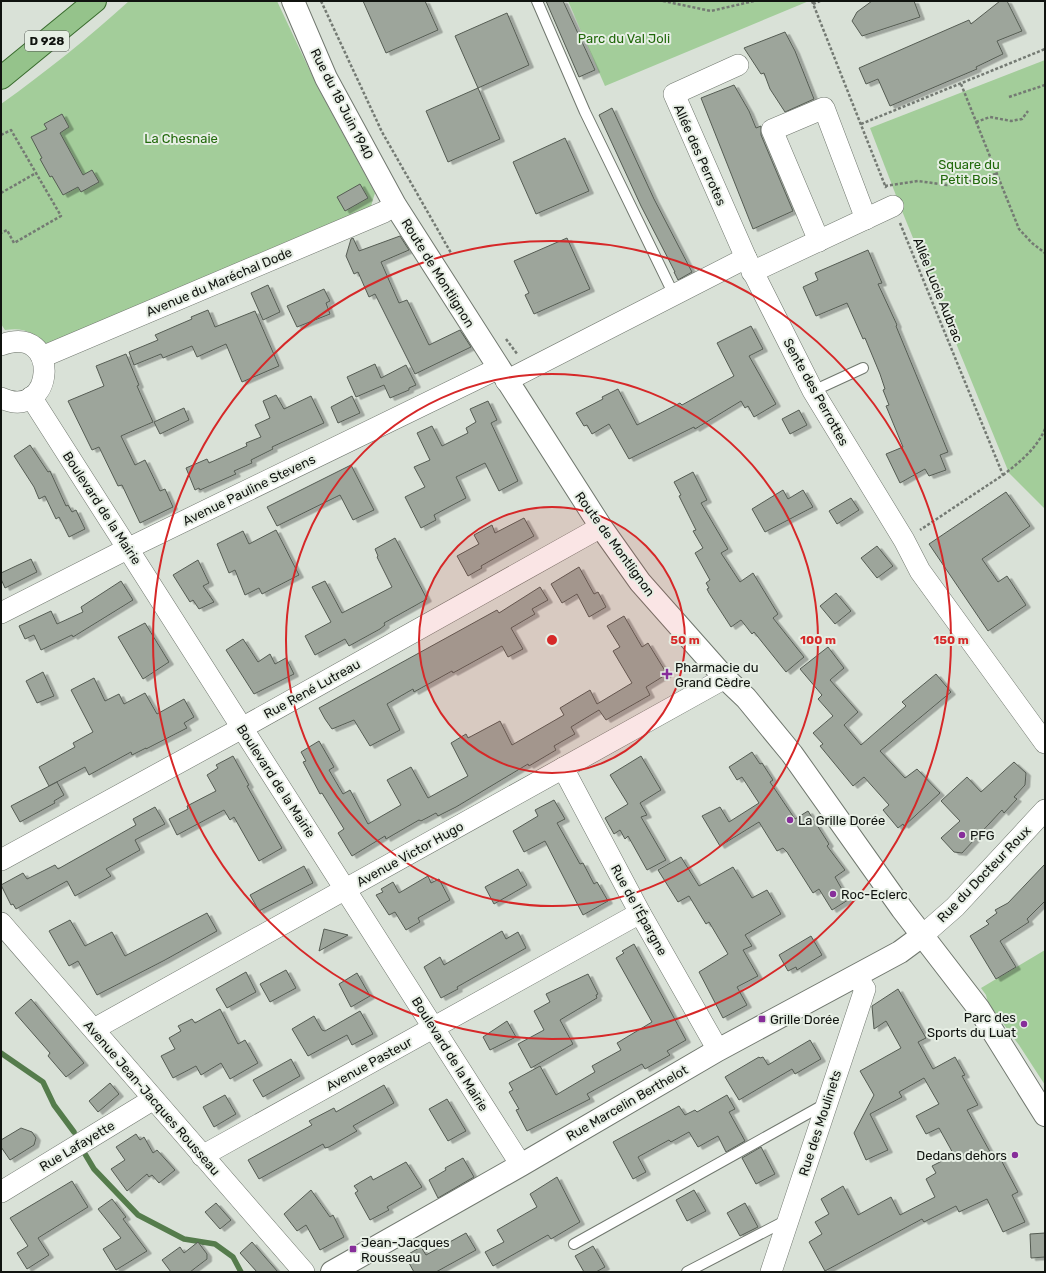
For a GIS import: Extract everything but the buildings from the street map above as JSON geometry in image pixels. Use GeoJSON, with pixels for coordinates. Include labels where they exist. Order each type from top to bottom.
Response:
{"type":"FeatureCollection","features":[{"type":"Feature","properties":{"kind":"main road","name":"Rue du 18 Juin 1940"},"geometry":{"type":"LineString","coordinates":[[293,1],[326,78],[395,205]]}},
{"type":"Feature","properties":{"kind":"main road","name":"D 928"},"geometry":{"type":"LineString","coordinates":[[1,78],[93,2]]}},
{"type":"Feature","properties":{"kind":"main road","name":"Route de Montlignon"},"geometry":{"type":"LineString","coordinates":[[395,205],[600,527],[640,582],[725,678],[746,698],[792,754],[923,935],[979,1009],[1045,1114]]}},
{"type":"Feature","properties":{"kind":"main road","name":"Rue Marcelin Berthelot"},"geometry":{"type":"LineString","coordinates":[[332,1272],[521,1165],[718,1050],[900,952],[923,935]]}},
{"type":"Feature","properties":{"kind":"street","name":"Allée des Perrotes"},"geometry":{"type":"LineString","coordinates":[[738,65],[674,94],[749,265]]}},
{"type":"Feature","properties":{"kind":"street"},"geometry":{"type":"LineString","coordinates":[[819,241],[772,130],[824,108],[866,219]]}},
{"type":"Feature","properties":{"kind":"street","name":"Avenue du Maréchal Dode"},"geometry":{"type":"LineString","coordinates":[[42,357],[384,212],[395,205]]}},
{"type":"Feature","properties":{"kind":"street"},"geometry":{"type":"LineString","coordinates":[[502,375],[528,370],[674,295],[749,265],[819,241],[893,206]]}},
{"type":"Feature","properties":{"kind":"street","name":"Sente des Perrottes"},"geometry":{"type":"LineString","coordinates":[[749,265],[813,391],[904,540],[920,571],[1045,743]]}},
{"type":"Feature","properties":{"kind":"street"},"geometry":{"type":"LineString","coordinates":[[1,345],[10,341],[21,341],[36,349],[42,357],[46,372],[44,382],[39,390],[31,397],[20,402],[9,401],[1,398]]}},
{"type":"Feature","properties":{"kind":"street","name":"Avenue Pauline Stevens"},"geometry":{"type":"LineString","coordinates":[[1,613],[129,548],[502,375]]}},
{"type":"Feature","properties":{"kind":"street","name":"Boulevard de la Mairie"},"geometry":{"type":"LineString","coordinates":[[31,397],[129,548],[521,1165]]}},
{"type":"Feature","properties":{"kind":"street","name":"Rue René Lutreau"},"geometry":{"type":"LineString","coordinates":[[1,860],[242,728],[600,527]]}},
{"type":"Feature","properties":{"kind":"street","name":"Avenue Victor Hugo"},"geometry":{"type":"LineString","coordinates":[[94,1029],[725,678]]}},
{"type":"Feature","properties":{"kind":"street","name":"Rue de l'Épargne"},"geometry":{"type":"LineString","coordinates":[[563,768],[640,913],[718,1050]]}},
{"type":"Feature","properties":{"kind":"street","name":"Rue du Docteur Roux"},"geometry":{"type":"LineString","coordinates":[[923,935],[955,907],[1045,810]]}},
{"type":"Feature","properties":{"kind":"street","name":"Avenue Pasteur"},"geometry":{"type":"LineString","coordinates":[[202,1156],[640,913]]}},
{"type":"Feature","properties":{"kind":"street","name":"Avenue Jean-Jacques Rousseau"},"geometry":{"type":"LineString","coordinates":[[1,924],[94,1029],[152,1100],[304,1272]]}},
{"type":"Feature","properties":{"kind":"street","name":"Rue des Moulinets"},"geometry":{"type":"LineString","coordinates":[[771,1272],[865,989],[856,976]]}},
{"type":"Feature","properties":{"kind":"street","name":"Rue Lafayette"},"geometry":{"type":"LineString","coordinates":[[1,1192],[152,1100]]}},
{"type":"Feature","properties":{"kind":"lane"},"geometry":{"type":"LineString","coordinates":[[537,1],[585,112],[674,295]]}},
{"type":"Feature","properties":{"kind":"lane"},"geometry":{"type":"LineString","coordinates":[[813,391],[863,368]]}},
{"type":"Feature","properties":{"kind":"lane"},"geometry":{"type":"LineString","coordinates":[[574,1244],[827,1103]]}},
{"type":"Feature","properties":{"kind":"lane"},"geometry":{"type":"LineString","coordinates":[[688,1272],[788,1219]]}},
{"type":"Feature","properties":{"kind":"path"},"geometry":{"type":"LineString","coordinates":[[321,1],[382,132],[452,255]]}},
{"type":"Feature","properties":{"kind":"path"},"geometry":{"type":"LineString","coordinates":[[663,1],[711,11],[754,1]]}},
{"type":"Feature","properties":{"kind":"path"},"geometry":{"type":"LineString","coordinates":[[812,2],[820,1]]}},
{"type":"Feature","properties":{"kind":"path","name":"Allée Lucie Aubrac"},"geometry":{"type":"LineString","coordinates":[[812,2],[893,206],[1003,475]]}},
{"type":"Feature","properties":{"kind":"path"},"geometry":{"type":"LineString","coordinates":[[861,124],[1045,49]]}},
{"type":"Feature","properties":{"kind":"path"},"geometry":{"type":"LineString","coordinates":[[961,84],[1019,229],[1032,243],[1045,253]]}},
{"type":"Feature","properties":{"kind":"path"},"geometry":{"type":"LineString","coordinates":[[1009,97],[1045,84]]}},
{"type":"Feature","properties":{"kind":"path"},"geometry":{"type":"LineString","coordinates":[[976,122],[990,117],[998,117],[1011,121],[1022,119],[1028,111]]}},
{"type":"Feature","properties":{"kind":"path"},"geometry":{"type":"LineString","coordinates":[[1,135],[11,130],[61,216],[14,243],[7,230],[1,233]]}},
{"type":"Feature","properties":{"kind":"path"},"geometry":{"type":"LineString","coordinates":[[1,193],[36,172]]}},
{"type":"Feature","properties":{"kind":"path"},"geometry":{"type":"LineString","coordinates":[[885,186],[918,181],[947,185],[971,181],[996,174]]}},
{"type":"Feature","properties":{"kind":"path"},"geometry":{"type":"LineString","coordinates":[[505,338],[528,370]]}},
{"type":"Feature","properties":{"kind":"path"},"geometry":{"type":"LineString","coordinates":[[904,540],[1021,462],[1041,439],[1045,429]]}},
{"type":"Feature","properties":{"kind":"green space","name":"La Chesnaie"},"geometry":{"type":"Polygon","coordinates":[[[129,1],[277,1],[318,88],[375,193],[371,206],[47,344],[28,331],[17,329],[5,330],[1,324],[1,104],[34,80],[129,1]]]}},
{"type":"Feature","properties":{"kind":"green space","name":"Parc du Val Joli"},"geometry":{"type":"Polygon","coordinates":[[[568,1],[809,1],[605,86],[568,1]]]}},
{"type":"Feature","properties":{"kind":"green space","name":"Square du Petit Bois"},"geometry":{"type":"Polygon","coordinates":[[[1045,60],[1045,509],[1009,473],[902,211],[870,128],[1045,60]]]}},
{"type":"Feature","properties":{"kind":"green space","name":"Parc des Sports du Luat"},"geometry":{"type":"Polygon","coordinates":[[[1045,950],[1045,1085],[1019,1045],[988,1003],[986,995],[981,988],[1045,950]]]}},
{"type":"Feature","properties":{"kind":"waterway"},"geometry":{"type":"LineString","coordinates":[[1,1053],[43,1082],[54,1105],[74,1132]]}},
{"type":"Feature","properties":{"kind":"waterway"},"geometry":{"type":"LineString","coordinates":[[85,1154],[94,1169],[138,1215],[184,1239],[215,1244],[233,1257],[241,1272]]}},
{"type":"Feature","properties":{"kind":"place","name":"Pharmacie du Grand Cèdre"},"geometry":{"type":"Point","coordinates":[667,674]}},
{"type":"Feature","properties":{"kind":"place","name":"La Grille Dorée"},"geometry":{"type":"Point","coordinates":[790,820]}},
{"type":"Feature","properties":{"kind":"place","name":"PFG"},"geometry":{"type":"Point","coordinates":[962,835]}},
{"type":"Feature","properties":{"kind":"place","name":"Roc-Eclerc"},"geometry":{"type":"Point","coordinates":[833,894]}},
{"type":"Feature","properties":{"kind":"place","name":"Grille Dorée"},"geometry":{"type":"Point","coordinates":[762,1019]}},
{"type":"Feature","properties":{"kind":"place","name":"Parc des Sports du Luat"},"geometry":{"type":"Point","coordinates":[1024,1024]}},
{"type":"Feature","properties":{"kind":"place","name":"Dedans dehors"},"geometry":{"type":"Point","coordinates":[1015,1155]}},
{"type":"Feature","properties":{"kind":"place","name":"Jean-Jacques Rousseau"},"geometry":{"type":"Point","coordinates":[353,1249]}}]}
